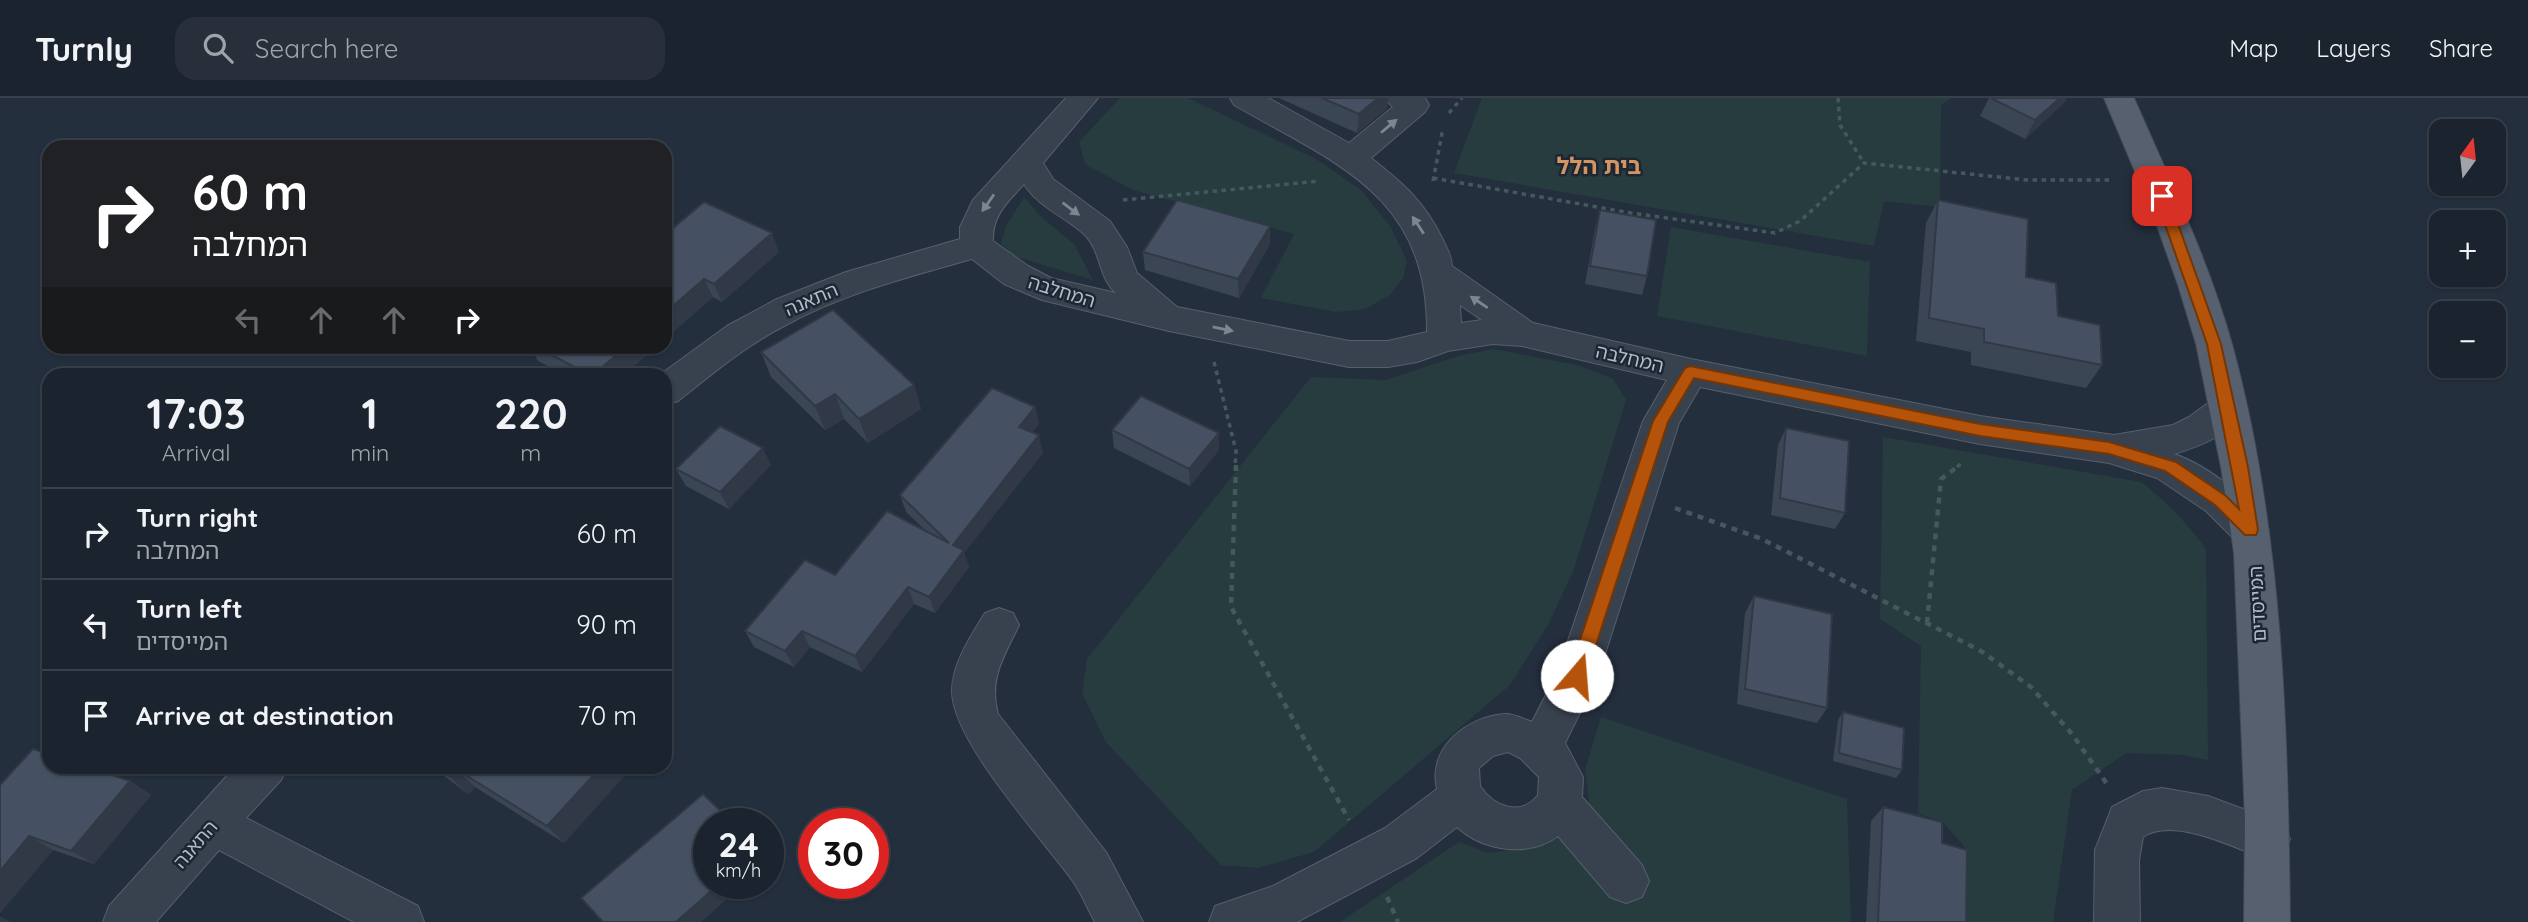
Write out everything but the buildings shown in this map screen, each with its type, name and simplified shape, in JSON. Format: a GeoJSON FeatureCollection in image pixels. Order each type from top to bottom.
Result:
{"type":"FeatureCollection","features":[{"type":"Feature","properties":{"kind":"main road","name":"המייסדים"},"geometry":{"type":"LineString","coordinates":[[2119,98],[2155,181],[2214,344],[2250,530],[2256,580],[2267,839],[2267,922]]}},
{"type":"Feature","properties":{"kind":"street"},"geometry":{"type":"LineString","coordinates":[[976,246],[976,227],[984,208],[1083,98]]}},
{"type":"Feature","properties":{"kind":"street"},"geometry":{"type":"LineString","coordinates":[[1245,98],[1364,167],[1400,198],[1420,226],[1435,259],[1444,326]]}},
{"type":"Feature","properties":{"kind":"street"},"geometry":{"type":"LineString","coordinates":[[1364,167],[1414,105],[1399,98]]}},
{"type":"Feature","properties":{"kind":"street"},"geometry":{"type":"LineString","coordinates":[[1025,160],[1042,187],[1098,229],[1110,247],[1123,280],[1169,318]]}},
{"type":"Feature","properties":{"kind":"street","name":"המחלבה"},"geometry":{"type":"LineString","coordinates":[[976,246],[1016,275],[1042,288],[1169,318],[1349,354],[1417,349],[1444,326],[1522,333],[1690,372],[1980,430],[2109,448],[2179,472],[2220,500],[2250,530]]}},
{"type":"Feature","properties":{"kind":"street","name":"התאנה"},"geometry":{"type":"LineString","coordinates":[[672,386],[744,332],[788,308],[846,284],[976,246]]}},
{"type":"Feature","properties":{"kind":"street","name":"המחלבה"},"geometry":{"type":"LineString","coordinates":[[1435,271],[1506,319],[1522,333]]}},
{"type":"Feature","properties":{"kind":"street"},"geometry":{"type":"LineString","coordinates":[[1542,746],[1577,676],[1661,421],[1690,372]]}},
{"type":"Feature","properties":{"kind":"street","name":"המחלבה"},"geometry":{"type":"LineString","coordinates":[[2109,448],[2185,438],[2203,429],[2228,408]]}},
{"type":"Feature","properties":{"kind":"street"},"geometry":{"type":"LineString","coordinates":[[999,625],[973,680],[975,713],[986,733],[1090,867],[1119,922]]}},
{"type":"Feature","properties":{"kind":"street"},"geometry":{"type":"LineString","coordinates":[[1509,733],[1526,737],[1542,746],[1553,758],[1560,773],[1562,788],[1559,804],[1550,816],[1537,825],[1512,829],[1486,823],[1473,812],[1462,797],[1457,782],[1458,766],[1465,751],[1476,740],[1491,734],[1509,733]]}},
{"type":"Feature","properties":{"kind":"street","name":"התאנה"},"geometry":{"type":"LineString","coordinates":[[126,922],[259,774]]}},
{"type":"Feature","properties":{"kind":"street"},"geometry":{"type":"LineString","coordinates":[[1231,922],[1283,905],[1401,844],[1462,797]]}},
{"type":"Feature","properties":{"kind":"street"},"geometry":{"type":"LineString","coordinates":[[1559,804],[1626,881]]}},
{"type":"Feature","properties":{"kind":"street"},"geometry":{"type":"LineString","coordinates":[[2117,922],[2119,839],[2131,819],[2152,808],[2181,809],[2267,839]]}},
{"type":"Feature","properties":{"kind":"street"},"geometry":{"type":"LineString","coordinates":[[213,824],[401,922]]}},
{"type":"Feature","properties":{"kind":"path"},"geometry":{"type":"LineString","coordinates":[[1420,226],[1445,117],[1462,98]]}},
{"type":"Feature","properties":{"kind":"path"},"geometry":{"type":"LineString","coordinates":[[1838,98],[1836,111],[1844,138],[1864,163],[2027,180],[2155,181]]}},
{"type":"Feature","properties":{"kind":"path"},"geometry":{"type":"LineString","coordinates":[[1433,178],[1631,213],[1775,233],[1800,221],[1864,163]]}},
{"type":"Feature","properties":{"kind":"path"},"geometry":{"type":"LineString","coordinates":[[1067,205],[1364,167]]}},
{"type":"Feature","properties":{"kind":"path"},"geometry":{"type":"LineString","coordinates":[[1205,325],[1236,452],[1231,607],[1371,859]]}},
{"type":"Feature","properties":{"kind":"path"},"geometry":{"type":"LineString","coordinates":[[1927,623],[1941,479],[1960,466],[1980,430]]}},
{"type":"Feature","properties":{"kind":"path"},"geometry":{"type":"LineString","coordinates":[[1637,494],[1762,539],[1981,651],[2031,687],[2072,734],[2131,819]]}},
{"type":"Feature","properties":{"kind":"green space"},"geometry":{"type":"Polygon","coordinates":[[[1120,98],[1188,98],[1316,159],[1361,190],[1390,226],[1407,261],[1403,278],[1390,295],[1365,309],[1336,312],[1261,298],[1294,234],[1133,190],[1085,164],[1079,142],[1120,98]]]}},
{"type":"Feature","properties":{"kind":"green space"},"geometry":{"type":"Polygon","coordinates":[[[1482,98],[1952,98],[1941,105],[1940,207],[1884,201],[1874,246],[1454,173],[1482,98]]]}},
{"type":"Feature","properties":{"kind":"green space"},"geometry":{"type":"Polygon","coordinates":[[[1024,197],[1040,216],[1074,244],[1093,280],[1014,256],[1001,243],[1006,226],[1024,197]]]}},
{"type":"Feature","properties":{"kind":"green space"},"geometry":{"type":"Polygon","coordinates":[[[1671,227],[1870,262],[1867,356],[1657,316],[1671,227]]]}},
{"type":"Feature","properties":{"kind":"green space"},"geometry":{"type":"Polygon","coordinates":[[[1494,349],[1581,366],[1613,379],[1626,400],[1574,569],[1549,623],[1510,685],[1314,852],[1258,868],[1221,865],[1106,742],[1082,693],[1087,659],[1311,377],[1386,380],[1458,356],[1494,349]]]}},
{"type":"Feature","properties":{"kind":"green space"},"geometry":{"type":"Polygon","coordinates":[[[1883,437],[2141,482],[2176,513],[2206,549],[2208,760],[2183,755],[2126,753],[2072,790],[2053,922],[1967,922],[1964,846],[1942,821],[1918,814],[1921,646],[1880,619],[1883,437]]]}},
{"type":"Feature","properties":{"kind":"green space"},"geometry":{"type":"Polygon","coordinates":[[[1601,717],[1847,799],[1851,922],[1340,922],[1459,842],[1488,853],[1547,845],[1590,809],[1585,770],[1601,717]]]}},
{"type":"Feature","properties":{"kind":"district","name":"בית הלל"},"geometry":{"type":"Point","coordinates":[1599,166]}},
{"type":"Feature","properties":{"kind":"route"},"geometry":{"type":"LineString","coordinates":[[1577,676],[1661,421],[1690,372],[1980,430],[2109,448],[2170,467],[2196,482],[2220,500],[2250,530],[2240,467],[2214,344],[2162,196]]}}]}
